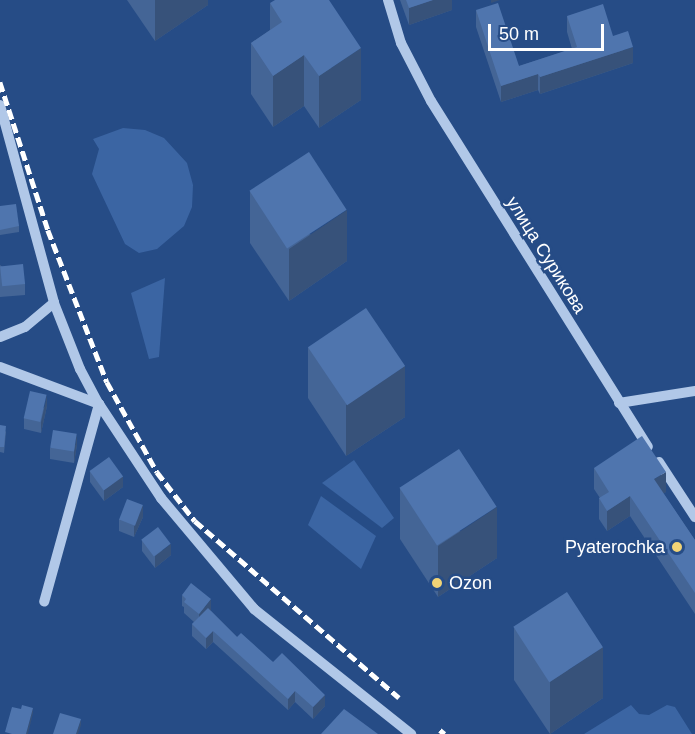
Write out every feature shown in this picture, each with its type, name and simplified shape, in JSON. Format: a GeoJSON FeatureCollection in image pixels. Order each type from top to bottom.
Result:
{"type":"FeatureCollection","features":[{"type":"Feature","properties":{"kind":"street","name":"улица Сурикова"},"geometry":{"type":"LineString","coordinates":[[388,0],[401,42],[431,101],[619,403],[695,518]]}},
{"type":"Feature","properties":{"kind":"street"},"geometry":{"type":"LineString","coordinates":[[0,105],[54,303],[80,369],[99,404],[161,498],[254,609],[411,734]]}},
{"type":"Feature","properties":{"kind":"street"},"geometry":{"type":"LineString","coordinates":[[0,337],[25,327],[54,303]]}},
{"type":"Feature","properties":{"kind":"street"},"geometry":{"type":"LineString","coordinates":[[0,367],[99,404]]}},
{"type":"Feature","properties":{"kind":"street"},"geometry":{"type":"LineString","coordinates":[[619,403],[695,391]]}},
{"type":"Feature","properties":{"kind":"street"},"geometry":{"type":"LineString","coordinates":[[44,602],[99,404]]}},
{"type":"Feature","properties":{"kind":"shaded area"},"geometry":{"type":"Polygon","coordinates":[[[123,128],[145,130],[164,138],[187,163],[193,185],[192,207],[184,226],[157,249],[139,253],[125,244],[92,174],[99,149],[93,139],[123,128]]]}},
{"type":"Feature","properties":{"kind":"shaded area"},"geometry":{"type":"Polygon","coordinates":[[[165,278],[159,357],[149,359],[131,293],[165,278]]]}},
{"type":"Feature","properties":{"kind":"shaded area"},"geometry":{"type":"Polygon","coordinates":[[[354,460],[394,518],[382,528],[322,483],[354,460]]]}},
{"type":"Feature","properties":{"kind":"shaded area"},"geometry":{"type":"Polygon","coordinates":[[[321,496],[376,536],[361,569],[308,525],[321,496]]]}},
{"type":"Feature","properties":{"kind":"shaded area"},"geometry":{"type":"Polygon","coordinates":[[[631,705],[639,714],[649,715],[667,705],[675,707],[692,734],[584,734],[631,705]]]}},
{"type":"Feature","properties":{"kind":"building"},"geometry":{"type":"Polygon","coordinates":[[[275,0],[329,0],[361,48],[319,76],[304,55],[273,76],[251,43],[282,22],[270,3],[275,0]]]}},
{"type":"Feature","properties":{"kind":"building"},"geometry":{"type":"Polygon","coordinates":[[[406,0],[433,0],[409,8],[406,0]]]}},
{"type":"Feature","properties":{"kind":"building"},"geometry":{"type":"Polygon","coordinates":[[[498,3],[519,66],[577,47],[567,16],[603,4],[613,36],[628,31],[633,47],[540,77],[538,74],[501,86],[476,10],[498,3]]]}},
{"type":"Feature","properties":{"kind":"building"},"geometry":{"type":"Polygon","coordinates":[[[309,152],[347,210],[287,249],[249,191],[309,152]]]}},
{"type":"Feature","properties":{"kind":"building"},"geometry":{"type":"Polygon","coordinates":[[[16,204],[19,226],[0,230],[0,206],[16,204]]]}},
{"type":"Feature","properties":{"kind":"building"},"geometry":{"type":"Polygon","coordinates":[[[23,264],[25,284],[2,286],[0,266],[23,264]]]}},
{"type":"Feature","properties":{"kind":"building"},"geometry":{"type":"Polygon","coordinates":[[[366,308],[405,366],[347,405],[308,347],[366,308]]]}},
{"type":"Feature","properties":{"kind":"building"},"geometry":{"type":"Polygon","coordinates":[[[30,391],[47,395],[40,422],[24,418],[30,391]]]}},
{"type":"Feature","properties":{"kind":"building"},"geometry":{"type":"Polygon","coordinates":[[[0,425],[6,426],[4,447],[0,447],[0,425]]]}},
{"type":"Feature","properties":{"kind":"building"},"geometry":{"type":"Polygon","coordinates":[[[53,430],[77,434],[74,452],[50,448],[53,430]]]}},
{"type":"Feature","properties":{"kind":"building"},"geometry":{"type":"Polygon","coordinates":[[[642,436],[666,472],[654,479],[695,540],[695,593],[630,496],[607,511],[599,498],[609,492],[594,468],[642,436]]]}},
{"type":"Feature","properties":{"kind":"building"},"geometry":{"type":"Polygon","coordinates":[[[459,449],[497,507],[437,546],[399,488],[459,449]]]}},
{"type":"Feature","properties":{"kind":"building"},"geometry":{"type":"Polygon","coordinates":[[[109,457],[123,476],[104,491],[90,471],[109,457]]]}},
{"type":"Feature","properties":{"kind":"building"},"geometry":{"type":"Polygon","coordinates":[[[127,499],[143,505],[135,526],[119,520],[127,499]]]}},
{"type":"Feature","properties":{"kind":"building"},"geometry":{"type":"Polygon","coordinates":[[[158,527],[171,544],[154,556],[141,540],[158,527]]]}},
{"type":"Feature","properties":{"kind":"building"},"geometry":{"type":"Polygon","coordinates":[[[191,583],[211,599],[199,614],[184,602],[186,599],[182,595],[191,583]]]}},
{"type":"Feature","properties":{"kind":"building"},"geometry":{"type":"Polygon","coordinates":[[[567,592],[603,647],[549,682],[513,627],[567,592]]]}},
{"type":"Feature","properties":{"kind":"building"},"geometry":{"type":"Polygon","coordinates":[[[208,608],[237,637],[241,633],[273,662],[282,653],[325,695],[313,707],[295,691],[288,699],[213,631],[206,638],[192,624],[208,608]]]}},
{"type":"Feature","properties":{"kind":"building"},"geometry":{"type":"Polygon","coordinates":[[[22,705],[33,708],[26,734],[5,732],[12,707],[21,709],[22,705]]]}},
{"type":"Feature","properties":{"kind":"building"},"geometry":{"type":"Polygon","coordinates":[[[344,709],[378,734],[321,734],[344,709]]]}},
{"type":"Feature","properties":{"kind":"building"},"geometry":{"type":"Polygon","coordinates":[[[60,713],[81,719],[76,734],[53,734],[60,713]]]}},
{"type":"Feature","properties":{"kind":"railway"},"geometry":{"type":"LineString","coordinates":[[0,82],[48,230],[107,382],[157,472],[195,521],[399,698]]}},
{"type":"Feature","properties":{"kind":"railway"},"geometry":{"type":"LineString","coordinates":[[440,730],[445,734]]}},
{"type":"Feature","properties":{"kind":"place","name":"Pyaterochka"},"geometry":{"type":"Point","coordinates":[677,547]}},
{"type":"Feature","properties":{"kind":"place","name":"Ozon"},"geometry":{"type":"Point","coordinates":[437,583]}}]}
